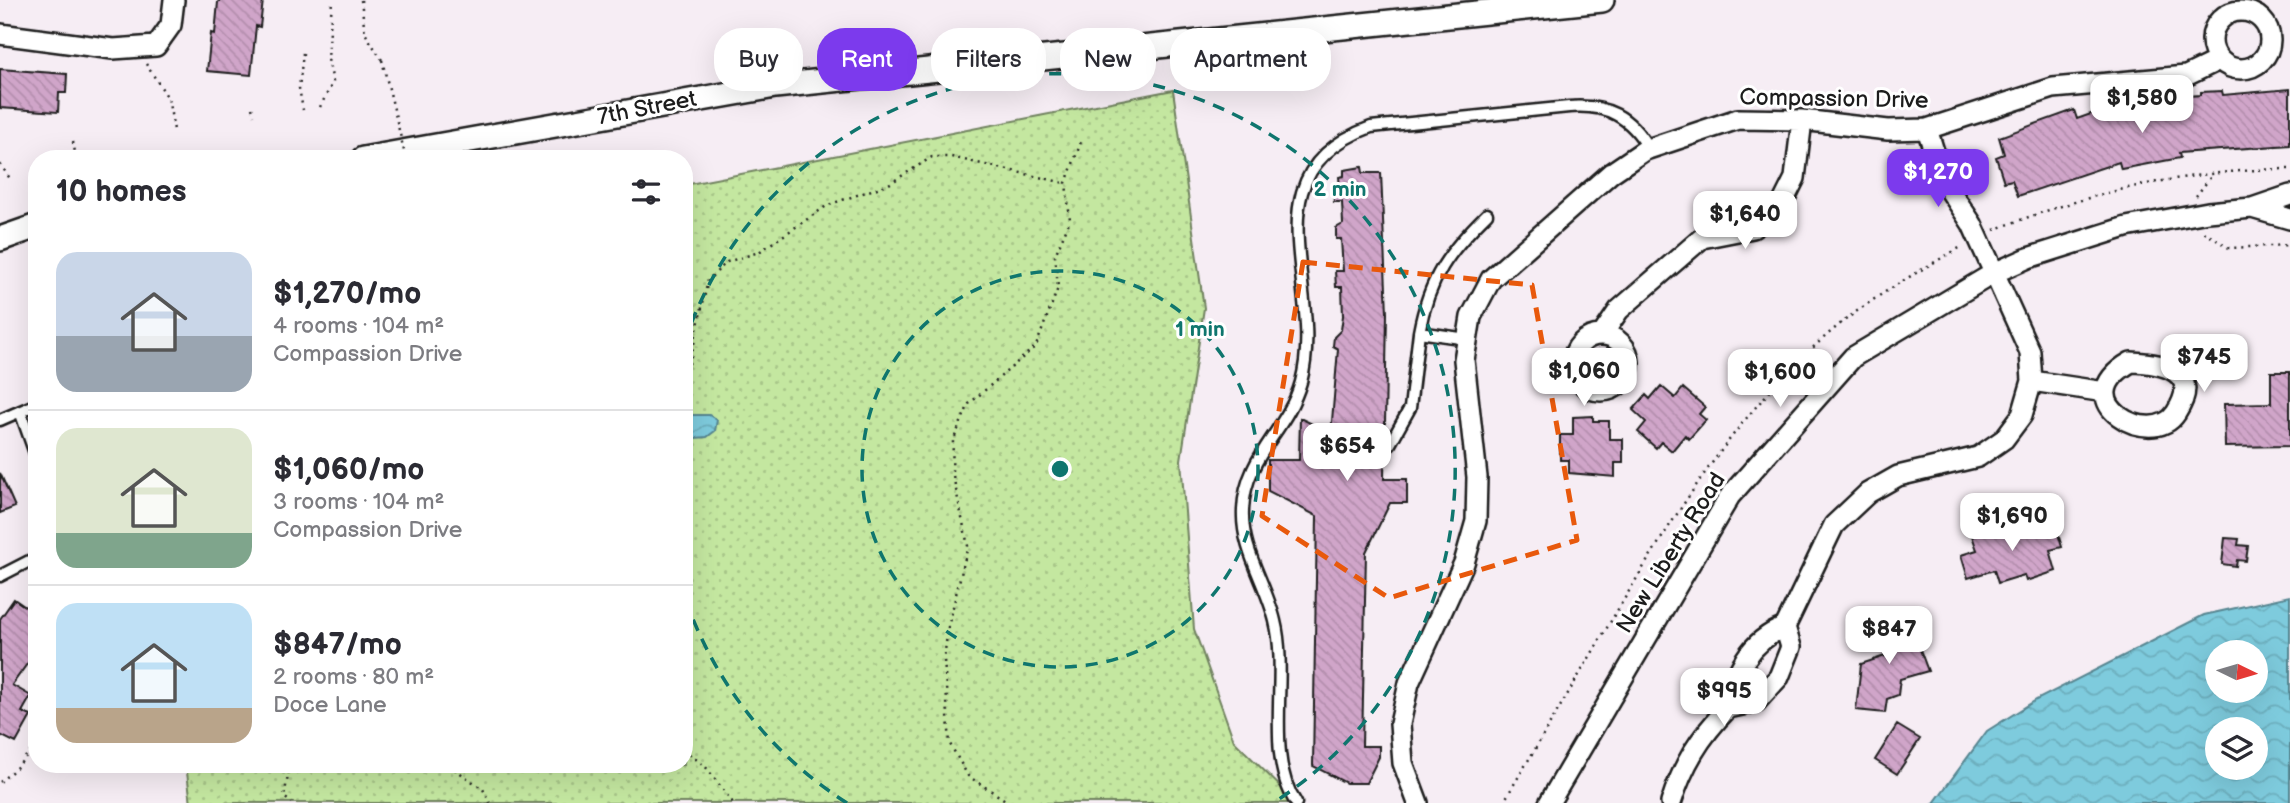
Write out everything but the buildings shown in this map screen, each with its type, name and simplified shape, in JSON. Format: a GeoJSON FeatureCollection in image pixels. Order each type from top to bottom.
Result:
{"type":"FeatureCollection","features":[{"type":"Feature","properties":{"kind":"street"},"geometry":{"type":"LineString","coordinates":[[0,34],[113,49],[156,46],[171,25],[174,0]]}},
{"type":"Feature","properties":{"kind":"street","name":"7th Street"},"geometry":{"type":"LineString","coordinates":[[413,150],[775,86],[1602,0]]}},
{"type":"Feature","properties":{"kind":"street","name":"Compassion Drive"},"geometry":{"type":"LineString","coordinates":[[1418,803],[1403,763],[1400,724],[1409,683],[1464,563],[1476,521],[1478,477],[1464,360],[1471,317],[1492,279],[1611,173],[1649,149],[1738,119],[1801,120],[1888,130],[1927,129],[2053,88],[2186,76],[2219,60]]}},
{"type":"Feature","properties":{"kind":"street"},"geometry":{"type":"LineString","coordinates":[[1602,335],[1619,310],[1702,238],[1753,228],[1779,210],[1795,178],[1801,120]]}},
{"type":"Feature","properties":{"kind":"street"},"geometry":{"type":"LineString","coordinates":[[1728,708],[1756,702],[1779,677],[1791,647],[1785,627],[1822,549],[1840,520],[1868,493],[1898,476],[1978,457],[2004,439],[2022,415],[2032,382],[2030,352],[1978,238],[1942,180],[1927,129]]}},
{"type":"Feature","properties":{"kind":"street","name":"New Liberty Road"},"geometry":{"type":"LineString","coordinates":[[1549,803],[1730,496],[1853,357],[1994,273],[2060,246],[2126,228],[2198,213],[2252,208],[2290,195]]}},
{"type":"Feature","properties":{"kind":"street","name":"New Liberty Road"},"geometry":{"type":"LineString","coordinates":[[2252,208],[2290,219]]}},
{"type":"Feature","properties":{"kind":"street"},"geometry":{"type":"LineString","coordinates":[[0,239],[28,229]]}},
{"type":"Feature","properties":{"kind":"street"},"geometry":{"type":"LineString","coordinates":[[2032,382],[2105,392]]}},
{"type":"Feature","properties":{"kind":"street"},"geometry":{"type":"LineString","coordinates":[[1671,803],[1680,773],[1701,736],[1728,708],[1733,682],[1747,654],[1767,634],[1785,627]]}},
{"type":"Feature","properties":{"kind":"lane"},"geometry":{"type":"LineString","coordinates":[[1296,803],[1283,770],[1281,665],[1275,621],[1247,548],[1242,522],[1244,494],[1254,462],[1291,413],[1304,371],[1306,323],[1296,223],[1299,194],[1307,178],[1315,165],[1350,135],[1371,127],[1591,105],[1622,115],[1649,149]]}},
{"type":"Feature","properties":{"kind":"lane"},"geometry":{"type":"LineString","coordinates":[[1390,444],[1410,408],[1425,300],[1452,248],[1488,214]]}},
{"type":"Feature","properties":{"kind":"lane"},"geometry":{"type":"LineString","coordinates":[[1419,332],[1467,339]]}},
{"type":"Feature","properties":{"kind":"lane"},"geometry":{"type":"LineString","coordinates":[[0,420],[28,408]]}},
{"type":"Feature","properties":{"kind":"lane"},"geometry":{"type":"LineString","coordinates":[[20,411],[28,433]]}},
{"type":"Feature","properties":{"kind":"lane"},"geometry":{"type":"LineString","coordinates":[[0,576],[28,562]]}},
{"type":"Feature","properties":{"kind":"path"},"geometry":{"type":"LineString","coordinates":[[320,107],[333,82],[328,59],[332,0]]}},
{"type":"Feature","properties":{"kind":"path"},"geometry":{"type":"LineString","coordinates":[[361,0],[365,33],[382,60],[404,150]]}},
{"type":"Feature","properties":{"kind":"path"},"geometry":{"type":"LineString","coordinates":[[141,47],[148,70],[168,98],[174,130]]}},
{"type":"Feature","properties":{"kind":"path"},"geometry":{"type":"LineString","coordinates":[[303,53],[299,88],[303,110]]}},
{"type":"Feature","properties":{"kind":"path"},"geometry":{"type":"LineString","coordinates":[[252,108],[254,115]]}},
{"type":"Feature","properties":{"kind":"path"},"geometry":{"type":"LineString","coordinates":[[1010,803],[968,776],[950,744],[944,659],[948,627],[968,546],[952,471],[953,441],[969,404],[1036,346],[1058,288],[1055,255],[1070,220],[1066,183],[1082,139]]}},
{"type":"Feature","properties":{"kind":"path"},"geometry":{"type":"LineString","coordinates":[[73,142],[75,150]]}},
{"type":"Feature","properties":{"kind":"path"},"geometry":{"type":"LineString","coordinates":[[693,348],[708,280],[727,262],[759,252],[828,205],[889,184],[932,158],[951,158],[1066,183]]}},
{"type":"Feature","properties":{"kind":"path"},"geometry":{"type":"LineString","coordinates":[[0,164],[11,180]]}},
{"type":"Feature","properties":{"kind":"path"},"geometry":{"type":"LineString","coordinates":[[1503,803],[1666,530],[1735,428],[1787,373],[1834,329],[1882,294],[1978,238],[2053,207],[2113,189],[2179,176],[2290,169]]}},
{"type":"Feature","properties":{"kind":"path"},"geometry":{"type":"LineString","coordinates":[[2229,248],[2290,245]]}},
{"type":"Feature","properties":{"kind":"path"},"geometry":{"type":"LineString","coordinates":[[0,782],[28,754]]}},
{"type":"Feature","properties":{"kind":"path"},"geometry":{"type":"LineString","coordinates":[[693,757],[705,766],[733,803]]}},
{"type":"Feature","properties":{"kind":"path"},"geometry":{"type":"LineString","coordinates":[[288,773],[284,797],[292,803]]}},
{"type":"Feature","properties":{"kind":"path"},"geometry":{"type":"LineString","coordinates":[[460,773],[483,789],[491,803]]}},
{"type":"Feature","properties":{"kind":"highlighted area"},"geometry":{"type":"Polygon","coordinates":[[[1303,262],[1532,285],[1577,540],[1389,598],[1262,516],[1303,262]]]}},
{"type":"Feature","properties":{"kind":"green space"},"geometry":{"type":"Polygon","coordinates":[[[1173,91],[1204,308],[1181,460],[1194,629],[1234,741],[1297,803],[191,803],[187,773],[693,773],[693,183],[1173,91]]]}},
{"type":"Feature","properties":{"kind":"water"},"geometry":{"type":"Polygon","coordinates":[[[693,415],[709,415],[717,420],[715,431],[707,437],[693,438],[693,415]]]}},
{"type":"Feature","properties":{"kind":"water"},"geometry":{"type":"Polygon","coordinates":[[[2290,596],[2290,803],[1934,803],[1987,731],[2036,700],[2204,615],[2290,596]]]}}]}
